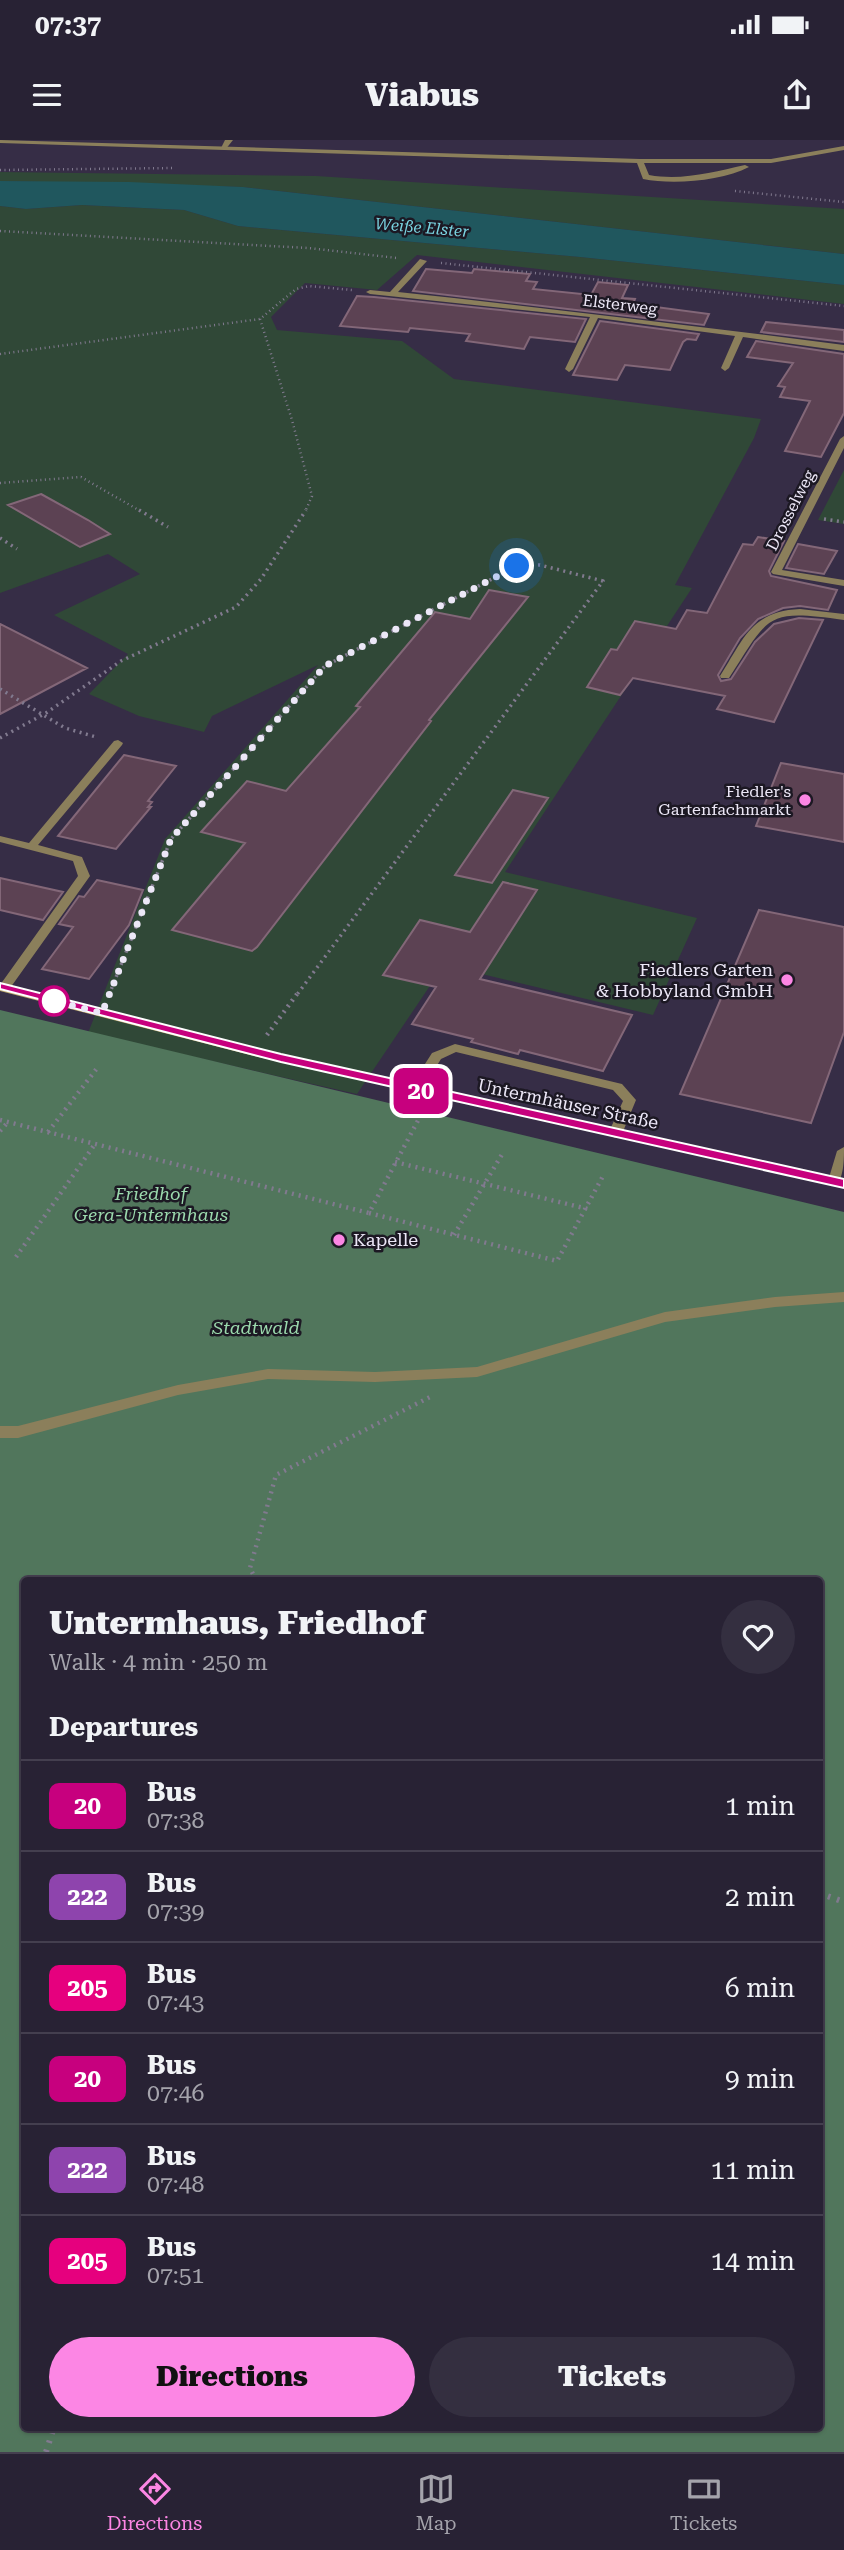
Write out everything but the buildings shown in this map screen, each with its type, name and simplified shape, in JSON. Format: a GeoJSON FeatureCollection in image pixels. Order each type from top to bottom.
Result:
{"type":"FeatureCollection","features":[{"type":"Feature","properties":{"kind":"main road","name":"Untermhäuser Straße"},"geometry":{"type":"LineString","coordinates":[[2,987],[254,1052],[432,1094],[839,1183]]}},
{"type":"Feature","properties":{"kind":"street"},"geometry":{"type":"LineString","coordinates":[[0,141],[227,144],[640,161],[771,161]]}},
{"type":"Feature","properties":{"kind":"street"},"geometry":{"type":"LineString","coordinates":[[640,161],[646,177],[661,180],[700,177],[844,148]]}},
{"type":"Feature","properties":{"kind":"street"},"geometry":{"type":"LineString","coordinates":[[392,294],[423,261]]}},
{"type":"Feature","properties":{"kind":"street","name":"Elsterweg"},"geometry":{"type":"LineString","coordinates":[[370,292],[596,315],[844,348]]}},
{"type":"Feature","properties":{"kind":"street"},"geometry":{"type":"LineString","coordinates":[[569,369],[596,315]]}},
{"type":"Feature","properties":{"kind":"street"},"geometry":{"type":"LineString","coordinates":[[725,368],[741,333]]}},
{"type":"Feature","properties":{"kind":"street","name":"Drosselweg"},"geometry":{"type":"LineString","coordinates":[[844,439],[776,572],[844,583]]}},
{"type":"Feature","properties":{"kind":"street"},"geometry":{"type":"LineString","coordinates":[[725,676],[760,623],[778,615],[802,612],[844,617]]}},
{"type":"Feature","properties":{"kind":"street"},"geometry":{"type":"LineString","coordinates":[[32,846],[118,743]]}},
{"type":"Feature","properties":{"kind":"street"},"geometry":{"type":"LineString","coordinates":[[0,839],[78,859],[84,876],[2,987]]}},
{"type":"Feature","properties":{"kind":"street"},"geometry":{"type":"LineString","coordinates":[[415,1089],[436,1056],[455,1048],[617,1087],[630,1100],[615,1133]]}},
{"type":"Feature","properties":{"kind":"street"},"geometry":{"type":"LineString","coordinates":[[839,1183],[844,1151]]}},
{"type":"Feature","properties":{"kind":"street"},"geometry":{"type":"LineString","coordinates":[[0,1432],[18,1433],[178,1390],[268,1374],[375,1377],[477,1372],[665,1317],[775,1302],[844,1297]]}},
{"type":"Feature","properties":{"kind":"path"},"geometry":{"type":"LineString","coordinates":[[0,231],[16,232]]}},
{"type":"Feature","properties":{"kind":"path"},"geometry":{"type":"LineString","coordinates":[[0,355],[260,319],[296,289],[309,286],[370,292]]}},
{"type":"Feature","properties":{"kind":"path"},"geometry":{"type":"LineString","coordinates":[[0,738],[42,715],[121,661],[236,607],[261,579],[307,509],[312,496],[292,420],[260,319]]}},
{"type":"Feature","properties":{"kind":"path"},"geometry":{"type":"LineString","coordinates":[[0,483],[81,477],[168,527]]}},
{"type":"Feature","properties":{"kind":"path"},"geometry":{"type":"LineString","coordinates":[[0,538],[17,549]]}},
{"type":"Feature","properties":{"kind":"path"},"geometry":{"type":"LineString","coordinates":[[102,1013],[171,839],[325,666],[517,566],[540,565],[603,581],[254,1052]]}},
{"type":"Feature","properties":{"kind":"path"},"geometry":{"type":"LineString","coordinates":[[0,689],[65,727],[118,743]]}},
{"type":"Feature","properties":{"kind":"path"},"geometry":{"type":"LineString","coordinates":[[48,1132],[98,1067]]}},
{"type":"Feature","properties":{"kind":"path"},"geometry":{"type":"LineString","coordinates":[[369,1213],[432,1094]]}},
{"type":"Feature","properties":{"kind":"path"},"geometry":{"type":"LineString","coordinates":[[0,1120],[557,1261],[603,1176]]}},
{"type":"Feature","properties":{"kind":"path"},"geometry":{"type":"LineString","coordinates":[[0,1131],[8,1122]]}},
{"type":"Feature","properties":{"kind":"path"},"geometry":{"type":"LineString","coordinates":[[16,1257],[95,1144]]}},
{"type":"Feature","properties":{"kind":"path"},"geometry":{"type":"LineString","coordinates":[[454,1235],[504,1152]]}},
{"type":"Feature","properties":{"kind":"path"},"geometry":{"type":"LineString","coordinates":[[395,1162],[587,1209]]}},
{"type":"Feature","properties":{"kind":"path"},"geometry":{"type":"LineString","coordinates":[[254,1577],[250,1568],[276,1475],[441,1392]]}},
{"type":"Feature","properties":{"kind":"path"},"geometry":{"type":"LineString","coordinates":[[823,1894],[844,1902]]}},
{"type":"Feature","properties":{"kind":"path"},"geometry":{"type":"LineString","coordinates":[[46,2452],[53,2431]]}},
{"type":"Feature","properties":{"kind":"shaded area"},"geometry":{"type":"Polygon","coordinates":[[[0,172],[316,176],[844,209],[844,254],[243,187],[0,181],[0,172]]]}},
{"type":"Feature","properties":{"kind":"shaded area"},"geometry":{"type":"Polygon","coordinates":[[[82,205],[184,210],[238,226],[580,257],[844,285],[844,304],[417,255],[377,290],[305,283],[271,317],[277,330],[402,341],[454,379],[761,419],[754,438],[675,585],[692,588],[505,872],[697,918],[653,1015],[444,965],[357,1094],[88,1033],[165,839],[318,665],[212,716],[204,732],[139,716],[89,694],[128,654],[54,615],[140,574],[108,554],[0,593],[0,206],[26,209],[82,205]]]}},
{"type":"Feature","properties":{"kind":"shaded area"},"geometry":{"type":"Polygon","coordinates":[[[844,470],[844,524],[818,520],[844,470]]]}},
{"type":"Feature","properties":{"kind":"green space","name":"Stadtwald"},"geometry":{"type":"Polygon","coordinates":[[[0,1010],[844,1212],[844,2452],[0,2452],[0,1010]]]}},
{"type":"Feature","properties":{"kind":"water","name":"Weiße Elster"},"geometry":{"type":"Polygon","coordinates":[[[0,181],[129,182],[243,187],[844,254],[844,285],[580,257],[238,226],[184,210],[82,205],[26,209],[0,206],[0,181]]]}},
{"type":"Feature","properties":{"kind":"bus line","name":"20"},"geometry":{"type":"LineString","coordinates":[[0,987],[229,1046],[432,1094],[844,1184]]}},
{"type":"Feature","properties":{"kind":"place","name":"Fiedler's Gartenfachmarkt"},"geometry":{"type":"Point","coordinates":[805,800]}},
{"type":"Feature","properties":{"kind":"place","name":"Fiedlers Garten & Hobbyland GmbH"},"geometry":{"type":"Point","coordinates":[787,980]}},
{"type":"Feature","properties":{"kind":"place","name":"Kapelle"},"geometry":{"type":"Point","coordinates":[339,1240]}},
{"type":"Feature","properties":{"kind":"route"},"geometry":{"type":"LineString","coordinates":[[54,1001],[51,1000],[102,1013],[171,839],[325,666],[517,566]]}},
{"type":"Feature","properties":{"kind":"park label","name":"Friedhof Gera-Untermhaus"},"geometry":{"type":"Point","coordinates":[151,1204]}}]}
